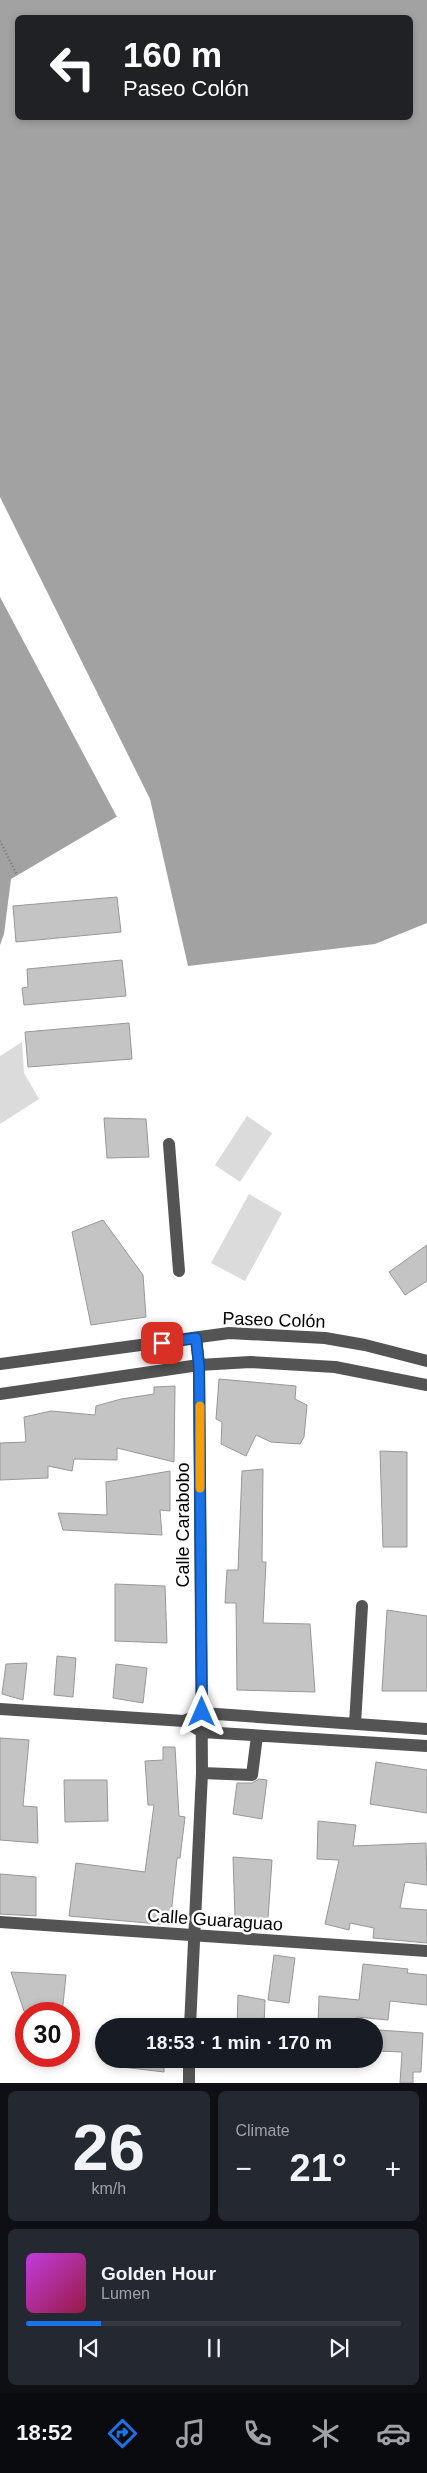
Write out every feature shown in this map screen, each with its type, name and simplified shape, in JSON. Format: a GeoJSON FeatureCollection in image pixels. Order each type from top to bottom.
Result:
{"type":"FeatureCollection","features":[{"type":"Feature","properties":{"kind":"street"},"geometry":{"type":"LineString","coordinates":[[168,1144],[179,1271]]}},
{"type":"Feature","properties":{"kind":"street","name":"Paseo Colón"},"geometry":{"type":"LineString","coordinates":[[0,1364],[229,1333],[299,1336],[365,1345],[427,1361]]}},
{"type":"Feature","properties":{"kind":"street","name":"Calle Carabobo"},"geometry":{"type":"LineString","coordinates":[[190,2018],[202,1773],[199,1365],[196,1338]]}},
{"type":"Feature","properties":{"kind":"street"},"geometry":{"type":"LineString","coordinates":[[0,1394],[199,1365],[250,1362],[305,1364],[371,1372],[427,1385]]}},
{"type":"Feature","properties":{"kind":"street"},"geometry":{"type":"LineString","coordinates":[[354,1724],[362,1606]]}},
{"type":"Feature","properties":{"kind":"street"},"geometry":{"type":"LineString","coordinates":[[0,1709],[184,1721],[202,1732],[427,1746]]}},
{"type":"Feature","properties":{"kind":"street"},"geometry":{"type":"LineString","coordinates":[[184,1721],[202,1712],[427,1730]]}},
{"type":"Feature","properties":{"kind":"street"},"geometry":{"type":"LineString","coordinates":[[202,1773],[252,1775],[257,1736]]}},
{"type":"Feature","properties":{"kind":"street","name":"Calle Guaraguao"},"geometry":{"type":"LineString","coordinates":[[0,1922],[427,1951]]}},
{"type":"Feature","properties":{"kind":"street"},"geometry":{"type":"LineString","coordinates":[[189,2083],[190,2068]]}},
{"type":"Feature","properties":{"kind":"path"},"geometry":{"type":"LineString","coordinates":[[0,841],[17,875]]}},
{"type":"Feature","properties":{"kind":"shaded area"},"geometry":{"type":"Polygon","coordinates":[[[0,0],[427,0],[427,923],[375,944],[188,966],[150,799],[140,803],[11,879],[4,934],[0,945],[0,0]]]}},
{"type":"Feature","properties":{"kind":"shaded area"},"geometry":{"type":"Polygon","coordinates":[[[22,1042],[24,1073],[39,1099],[0,1124],[0,1056],[22,1042]]]}},
{"type":"Feature","properties":{"kind":"shaded area"},"geometry":{"type":"Polygon","coordinates":[[[247,1116],[272,1133],[240,1182],[215,1165],[247,1116]]]}},
{"type":"Feature","properties":{"kind":"shaded area"},"geometry":{"type":"Polygon","coordinates":[[[249,1194],[282,1213],[245,1281],[211,1263],[249,1194]]]}},
{"type":"Feature","properties":{"kind":"pier"},"geometry":{"type":"Polygon","coordinates":[[[0,497],[150,799],[117,817],[0,597],[0,497]]]}},
{"type":"Feature","properties":{"kind":"building"},"geometry":{"type":"Polygon","coordinates":[[[117,897],[121,932],[16,942],[13,906],[117,897]]]}},
{"type":"Feature","properties":{"kind":"building"},"geometry":{"type":"Polygon","coordinates":[[[122,960],[126,996],[24,1005],[22,988],[28,987],[27,969],[122,960]]]}},
{"type":"Feature","properties":{"kind":"building"},"geometry":{"type":"Polygon","coordinates":[[[129,1023],[132,1059],[28,1067],[25,1032],[129,1023]]]}},
{"type":"Feature","properties":{"kind":"building"},"geometry":{"type":"Polygon","coordinates":[[[104,1118],[146,1119],[149,1157],[107,1158],[104,1118]]]}},
{"type":"Feature","properties":{"kind":"building"},"geometry":{"type":"Polygon","coordinates":[[[103,1220],[143,1275],[146,1317],[91,1325],[72,1232],[103,1220]]]}},
{"type":"Feature","properties":{"kind":"building"},"geometry":{"type":"Polygon","coordinates":[[[427,1245],[427,1281],[405,1295],[389,1272],[427,1245]]]}},
{"type":"Feature","properties":{"kind":"building"},"geometry":{"type":"Polygon","coordinates":[[[219,1379],[296,1386],[295,1399],[307,1405],[304,1437],[300,1444],[271,1442],[256,1435],[246,1456],[221,1444],[222,1422],[216,1419],[219,1379]]]}},
{"type":"Feature","properties":{"kind":"building"},"geometry":{"type":"Polygon","coordinates":[[[175,1386],[174,1462],[117,1448],[117,1460],[74,1459],[72,1471],[48,1466],[48,1478],[0,1480],[0,1443],[26,1442],[24,1417],[51,1411],[95,1415],[96,1406],[121,1399],[154,1394],[154,1387],[175,1386]]]}},
{"type":"Feature","properties":{"kind":"building"},"geometry":{"type":"Polygon","coordinates":[[[380,1451],[407,1452],[407,1547],[383,1547],[380,1451]]]}},
{"type":"Feature","properties":{"kind":"building"},"geometry":{"type":"Polygon","coordinates":[[[263,1469],[262,1562],[266,1562],[263,1623],[310,1624],[315,1692],[237,1690],[236,1603],[225,1603],[227,1570],[238,1570],[242,1471],[263,1469]]]}},
{"type":"Feature","properties":{"kind":"building"},"geometry":{"type":"Polygon","coordinates":[[[170,1471],[170,1511],[160,1510],[162,1535],[63,1530],[58,1513],[107,1515],[106,1482],[170,1471]]]}},
{"type":"Feature","properties":{"kind":"building"},"geometry":{"type":"Polygon","coordinates":[[[115,1584],[165,1586],[167,1643],[115,1641],[115,1584]]]}},
{"type":"Feature","properties":{"kind":"building"},"geometry":{"type":"Polygon","coordinates":[[[387,1610],[427,1616],[427,1691],[382,1691],[387,1610]]]}},
{"type":"Feature","properties":{"kind":"building"},"geometry":{"type":"Polygon","coordinates":[[[57,1656],[76,1658],[73,1697],[54,1695],[57,1656]]]}},
{"type":"Feature","properties":{"kind":"building"},"geometry":{"type":"Polygon","coordinates":[[[27,1663],[23,1700],[2,1694],[6,1664],[27,1663]]]}},
{"type":"Feature","properties":{"kind":"building"},"geometry":{"type":"Polygon","coordinates":[[[116,1664],[147,1668],[143,1703],[113,1698],[116,1664]]]}},
{"type":"Feature","properties":{"kind":"building"},"geometry":{"type":"Polygon","coordinates":[[[0,1738],[29,1740],[23,1806],[37,1807],[38,1843],[0,1840],[0,1738]]]}},
{"type":"Feature","properties":{"kind":"building"},"geometry":{"type":"Polygon","coordinates":[[[163,1747],[175,1747],[179,1816],[185,1817],[180,1858],[177,1858],[170,1925],[69,1916],[76,1863],[145,1872],[154,1805],[148,1805],[145,1761],[163,1760],[163,1747]]]}},
{"type":"Feature","properties":{"kind":"building"},"geometry":{"type":"Polygon","coordinates":[[[376,1762],[427,1770],[427,1813],[370,1804],[376,1762]]]}},
{"type":"Feature","properties":{"kind":"building"},"geometry":{"type":"Polygon","coordinates":[[[259,1779],[267,1780],[262,1819],[233,1814],[237,1783],[252,1783],[259,1779]]]}},
{"type":"Feature","properties":{"kind":"building"},"geometry":{"type":"Polygon","coordinates":[[[64,1780],[107,1780],[108,1821],[65,1822],[64,1780]]]}},
{"type":"Feature","properties":{"kind":"building"},"geometry":{"type":"Polygon","coordinates":[[[318,1821],[356,1825],[353,1846],[426,1843],[427,1885],[405,1882],[400,1908],[427,1910],[427,1943],[373,1938],[374,1928],[350,1923],[349,1930],[325,1924],[339,1860],[317,1859],[318,1821]]]}},
{"type":"Feature","properties":{"kind":"building"},"geometry":{"type":"Polygon","coordinates":[[[233,1857],[272,1860],[268,1919],[235,1917],[233,1857]]]}},
{"type":"Feature","properties":{"kind":"building"},"geometry":{"type":"Polygon","coordinates":[[[0,1874],[36,1877],[36,1916],[0,1914],[0,1874]]]}},
{"type":"Feature","properties":{"kind":"building"},"geometry":{"type":"Polygon","coordinates":[[[274,1955],[295,1958],[289,2003],[268,2000],[274,1955]]]}},
{"type":"Feature","properties":{"kind":"building"},"geometry":{"type":"Polygon","coordinates":[[[363,1964],[408,1969],[407,1973],[427,1975],[427,2005],[390,2001],[388,2020],[383,2018],[357,2017],[318,2018],[319,1996],[359,2000],[363,1964]]]}},
{"type":"Feature","properties":{"kind":"building"},"geometry":{"type":"Polygon","coordinates":[[[11,1972],[66,1975],[63,2002],[21,2002],[11,1972]]]}},
{"type":"Feature","properties":{"kind":"building"},"geometry":{"type":"Polygon","coordinates":[[[238,1995],[265,2000],[264,2018],[237,2018],[238,1995]]]}},
{"type":"Feature","properties":{"kind":"building"},"geometry":{"type":"Polygon","coordinates":[[[383,2030],[423,2033],[421,2072],[413,2072],[413,2083],[400,2083],[402,2052],[383,2051],[383,2030]]]}},
{"type":"Feature","properties":{"kind":"building"},"geometry":{"type":"Polygon","coordinates":[[[130,2068],[164,2068],[164,2072],[130,2068]]]}},
{"type":"Feature","properties":{"kind":"slow traffic"},"geometry":{"type":"LineString","coordinates":[[200,1406],[200,1488]]}},
{"type":"Feature","properties":{"kind":"route"},"geometry":{"type":"LineString","coordinates":[[162,1343],[196,1338],[199,1365],[202,1712]]}}]}
